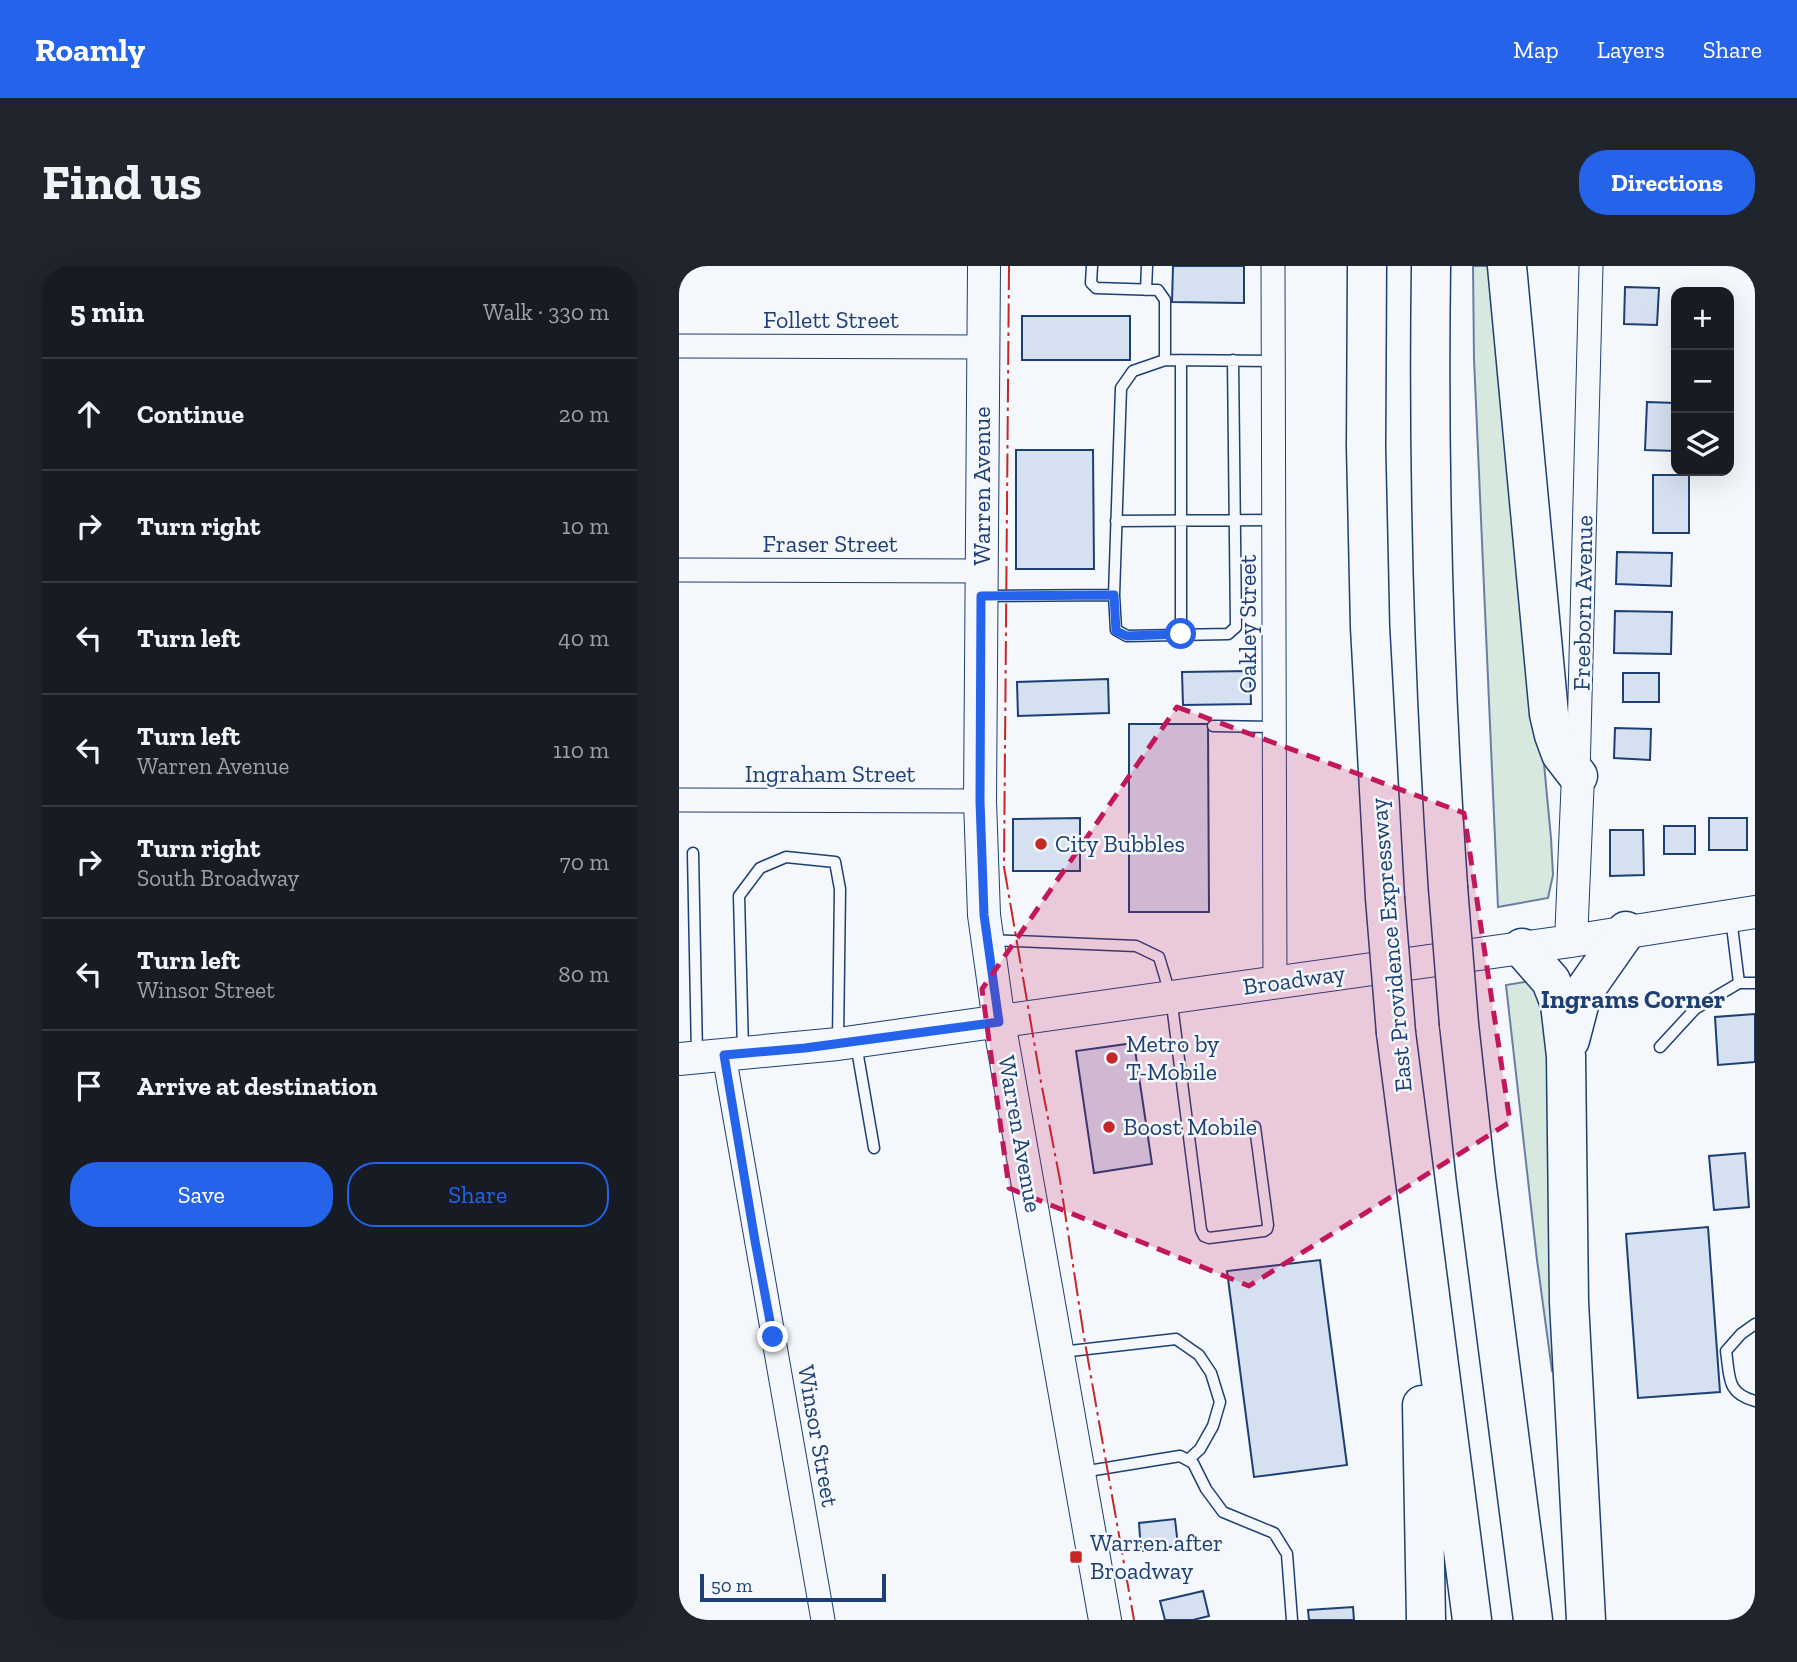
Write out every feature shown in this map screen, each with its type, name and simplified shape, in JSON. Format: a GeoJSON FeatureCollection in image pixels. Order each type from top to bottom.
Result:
{"type":"FeatureCollection","features":[{"type":"Feature","properties":{"kind":"highway","name":"East Providence Expressway"},"geometry":{"type":"LineString","coordinates":[[1367,266],[1366,413],[1370,616],[1385,898],[1396,1033],[1472,1620]]}},
{"type":"Feature","properties":{"kind":"highway"},"geometry":{"type":"LineString","coordinates":[[1431,266],[1429,407],[1432,587],[1448,887],[1459,1024],[1476,1178],[1533,1620]]}},
{"type":"Feature","properties":{"kind":"highway"},"geometry":{"type":"LineString","coordinates":[[1507,266],[1549,714],[1561,754],[1578,776]]}},
{"type":"Feature","properties":{"kind":"highway"},"geometry":{"type":"LineString","coordinates":[[1566,1056],[1581,994],[1626,931]]}},
{"type":"Feature","properties":{"kind":"highway"},"geometry":{"type":"LineString","coordinates":[[1522,947],[1551,981],[1560,1004],[1566,1056],[1569,1302],[1586,1620]]}},
{"type":"Feature","properties":{"kind":"highway"},"geometry":{"type":"LineString","coordinates":[[1419,1218],[1426,1620]]}},
{"type":"Feature","properties":{"kind":"main road","name":"Warren Avenue"},"geometry":{"type":"LineString","coordinates":[[984,266],[980,801],[984,915],[999,1022],[1105,1620]]}},
{"type":"Feature","properties":{"kind":"main road","name":"Freeborn Avenue"},"geometry":{"type":"LineString","coordinates":[[1571,941],[1578,776]]}},
{"type":"Feature","properties":{"kind":"main road","name":"Broadway"},"geometry":{"type":"LineString","coordinates":[[711,1056],[805,1048],[999,1022],[1571,941],[1743,913]]}},
{"type":"Feature","properties":{"kind":"street","name":"Oakley Street"},"geometry":{"type":"LineString","coordinates":[[1273,266],[1275,983]]}},
{"type":"Feature","properties":{"kind":"street","name":"Freeborn Avenue"},"geometry":{"type":"LineString","coordinates":[[1578,776],[1591,266]]}},
{"type":"Feature","properties":{"kind":"street","name":"Follett Street"},"geometry":{"type":"LineString","coordinates":[[679,346],[983,347]]}},
{"type":"Feature","properties":{"kind":"street","name":"Fraser Street"},"geometry":{"type":"LineString","coordinates":[[679,570],[982,584]]}},
{"type":"Feature","properties":{"kind":"street","name":"Ingraham Street"},"geometry":{"type":"LineString","coordinates":[[679,800],[980,801]]}},
{"type":"Feature","properties":{"kind":"street","name":"Winsor Street"},"geometry":{"type":"LineString","coordinates":[[711,1056],[755,1241],[797,1463],[823,1620]]}},
{"type":"Feature","properties":{"kind":"lane"},"geometry":{"type":"LineString","coordinates":[[1092,266],[1091,283],[1096,288],[1158,290],[1165,300],[1165,360]]}},
{"type":"Feature","properties":{"kind":"lane"},"geometry":{"type":"LineString","coordinates":[[1146,290],[1147,266]]}},
{"type":"Feature","properties":{"kind":"lane"},"geometry":{"type":"LineString","coordinates":[[1234,360],[1236,627],[1228,634],[1127,636],[1116,631],[1114,595],[1121,388],[1133,371],[1165,360],[1234,360],[1273,361]]}},
{"type":"Feature","properties":{"kind":"lane"},"geometry":{"type":"LineString","coordinates":[[1181,360],[1181,634]]}},
{"type":"Feature","properties":{"kind":"lane"},"geometry":{"type":"LineString","coordinates":[[1116,521],[1274,520]]}},
{"type":"Feature","properties":{"kind":"lane"},"geometry":{"type":"LineString","coordinates":[[982,584],[1114,595]]}},
{"type":"Feature","properties":{"kind":"lane"},"geometry":{"type":"LineString","coordinates":[[1213,726],[1275,727]]}},
{"type":"Feature","properties":{"kind":"lane"},"geometry":{"type":"LineString","coordinates":[[693,853],[711,1056]]}},
{"type":"Feature","properties":{"kind":"lane"},"geometry":{"type":"LineString","coordinates":[[711,1056],[739,896],[760,868],[786,857],[835,862],[840,889],[847,1043],[874,1147]]}},
{"type":"Feature","properties":{"kind":"lane"},"geometry":{"type":"LineString","coordinates":[[1739,983],[1743,913]]}},
{"type":"Feature","properties":{"kind":"lane"},"geometry":{"type":"LineString","coordinates":[[987,939],[1136,946],[1159,957],[1171,998],[1201,1230],[1204,1236],[1209,1238],[1267,1229],[1255,1127]]}},
{"type":"Feature","properties":{"kind":"lane"},"geometry":{"type":"LineString","coordinates":[[1660,1046],[1695,1009],[1739,983],[1755,983]]}},
{"type":"Feature","properties":{"kind":"lane"},"geometry":{"type":"LineString","coordinates":[[1755,1324],[1726,1351],[1731,1385],[1741,1397],[1755,1401]]}},
{"type":"Feature","properties":{"kind":"lane"},"geometry":{"type":"LineString","coordinates":[[1058,1352],[1176,1339],[1199,1355],[1211,1373],[1220,1402],[1213,1426],[1200,1449],[1188,1460]]}},
{"type":"Feature","properties":{"kind":"lane"},"geometry":{"type":"LineString","coordinates":[[1080,1472],[1180,1456],[1193,1463],[1206,1489],[1223,1512],[1274,1533],[1287,1554],[1292,1620]]}},
{"type":"Feature","properties":{"kind":"highlighted area"},"geometry":{"type":"Polygon","coordinates":[[[1177,707],[1464,813],[1510,1122],[1249,1286],[1009,1188],[982,989],[1177,707]]]}},
{"type":"Feature","properties":{"kind":"shaded area"},"geometry":{"type":"Polygon","coordinates":[[[1473,266],[1497,266],[1553,875],[1548,898],[1498,907],[1474,359],[1473,266]]]}},
{"type":"Feature","properties":{"kind":"shaded area"},"geometry":{"type":"Polygon","coordinates":[[[1537,980],[1544,991],[1561,1368],[1552,1371],[1506,985],[1537,980]]]}},
{"type":"Feature","properties":{"kind":"building"},"geometry":{"type":"Polygon","coordinates":[[[1173,266],[1244,266],[1244,303],[1172,302],[1173,266]]]}},
{"type":"Feature","properties":{"kind":"building"},"geometry":{"type":"Polygon","coordinates":[[[1625,287],[1659,288],[1657,325],[1624,324],[1625,287]]]}},
{"type":"Feature","properties":{"kind":"building"},"geometry":{"type":"Polygon","coordinates":[[[1022,316],[1130,316],[1130,360],[1022,360],[1022,316]]]}},
{"type":"Feature","properties":{"kind":"building"},"geometry":{"type":"Polygon","coordinates":[[[1647,402],[1671,403],[1671,451],[1645,450],[1647,402]]]}},
{"type":"Feature","properties":{"kind":"building"},"geometry":{"type":"Polygon","coordinates":[[[1016,450],[1093,450],[1094,569],[1016,569],[1016,450]]]}},
{"type":"Feature","properties":{"kind":"building"},"geometry":{"type":"Polygon","coordinates":[[[1653,475],[1689,476],[1689,533],[1653,533],[1653,475]]]}},
{"type":"Feature","properties":{"kind":"building"},"geometry":{"type":"Polygon","coordinates":[[[1617,552],[1672,553],[1671,586],[1616,584],[1617,552]]]}},
{"type":"Feature","properties":{"kind":"building"},"geometry":{"type":"Polygon","coordinates":[[[1615,611],[1672,612],[1671,654],[1614,653],[1615,611]]]}},
{"type":"Feature","properties":{"kind":"building"},"geometry":{"type":"Polygon","coordinates":[[[1250,671],[1251,704],[1183,705],[1182,672],[1250,671]]]}},
{"type":"Feature","properties":{"kind":"building"},"geometry":{"type":"Polygon","coordinates":[[[1623,673],[1659,673],[1659,702],[1623,702],[1623,673]]]}},
{"type":"Feature","properties":{"kind":"building"},"geometry":{"type":"Polygon","coordinates":[[[1108,679],[1109,713],[1018,716],[1017,682],[1108,679]]]}},
{"type":"Feature","properties":{"kind":"building"},"geometry":{"type":"Polygon","coordinates":[[[1129,724],[1208,724],[1209,912],[1129,912],[1129,724]]]}},
{"type":"Feature","properties":{"kind":"building"},"geometry":{"type":"Polygon","coordinates":[[[1615,728],[1651,729],[1650,760],[1614,758],[1615,728]]]}},
{"type":"Feature","properties":{"kind":"building"},"geometry":{"type":"Polygon","coordinates":[[[1080,818],[1080,871],[1013,871],[1013,819],[1080,818]]]}},
{"type":"Feature","properties":{"kind":"building"},"geometry":{"type":"Polygon","coordinates":[[[1709,818],[1747,818],[1747,850],[1709,850],[1709,818]]]}},
{"type":"Feature","properties":{"kind":"building"},"geometry":{"type":"Polygon","coordinates":[[[1664,826],[1695,826],[1695,854],[1664,854],[1664,826]]]}},
{"type":"Feature","properties":{"kind":"building"},"geometry":{"type":"Polygon","coordinates":[[[1610,830],[1643,830],[1644,875],[1610,876],[1610,830]]]}},
{"type":"Feature","properties":{"kind":"building"},"geometry":{"type":"Polygon","coordinates":[[[1755,1014],[1755,1062],[1718,1065],[1715,1017],[1755,1014]]]}},
{"type":"Feature","properties":{"kind":"building"},"geometry":{"type":"Polygon","coordinates":[[[1134,1043],[1152,1164],[1094,1173],[1076,1051],[1134,1043]]]}},
{"type":"Feature","properties":{"kind":"building"},"geometry":{"type":"Polygon","coordinates":[[[1745,1153],[1749,1207],[1714,1210],[1709,1156],[1745,1153]]]}},
{"type":"Feature","properties":{"kind":"building"},"geometry":{"type":"Polygon","coordinates":[[[1708,1227],[1720,1392],[1638,1398],[1626,1234],[1708,1227]]]}},
{"type":"Feature","properties":{"kind":"building"},"geometry":{"type":"Polygon","coordinates":[[[1320,1260],[1347,1465],[1254,1477],[1227,1271],[1320,1260]]]}},
{"type":"Feature","properties":{"kind":"building"},"geometry":{"type":"Polygon","coordinates":[[[1175,1519],[1178,1546],[1141,1551],[1139,1523],[1175,1519]]]}},
{"type":"Feature","properties":{"kind":"building"},"geometry":{"type":"Polygon","coordinates":[[[1203,1591],[1209,1616],[1193,1620],[1165,1620],[1160,1601],[1203,1591]]]}},
{"type":"Feature","properties":{"kind":"building"},"geometry":{"type":"Polygon","coordinates":[[[1353,1607],[1354,1620],[1309,1620],[1308,1610],[1353,1607]]]}},
{"type":"Feature","properties":{"kind":"power"},"geometry":{"type":"LineString","coordinates":[[1009,266],[1004,867],[1134,1620]]}},
{"type":"Feature","properties":{"kind":"place","name":"City Bubbles"},"geometry":{"type":"Point","coordinates":[1041,844]}},
{"type":"Feature","properties":{"kind":"place","name":"Metro by T-Mobile"},"geometry":{"type":"Point","coordinates":[1112,1058]}},
{"type":"Feature","properties":{"kind":"place","name":"Boost Mobile"},"geometry":{"type":"Point","coordinates":[1109,1127]}},
{"type":"Feature","properties":{"kind":"place","name":"Warren after Broadway"},"geometry":{"type":"Point","coordinates":[1076,1557]}},
{"type":"Feature","properties":{"kind":"district","name":"Ingrams Corner"},"geometry":{"type":"Point","coordinates":[1633,999]}},
{"type":"Feature","properties":{"kind":"route"},"geometry":{"type":"LineString","coordinates":[[773,1337],[724,1055],[805,1048],[999,1022],[984,915],[980,801],[981,596],[1114,595],[1116,631],[1127,636],[1181,634]]}}]}
